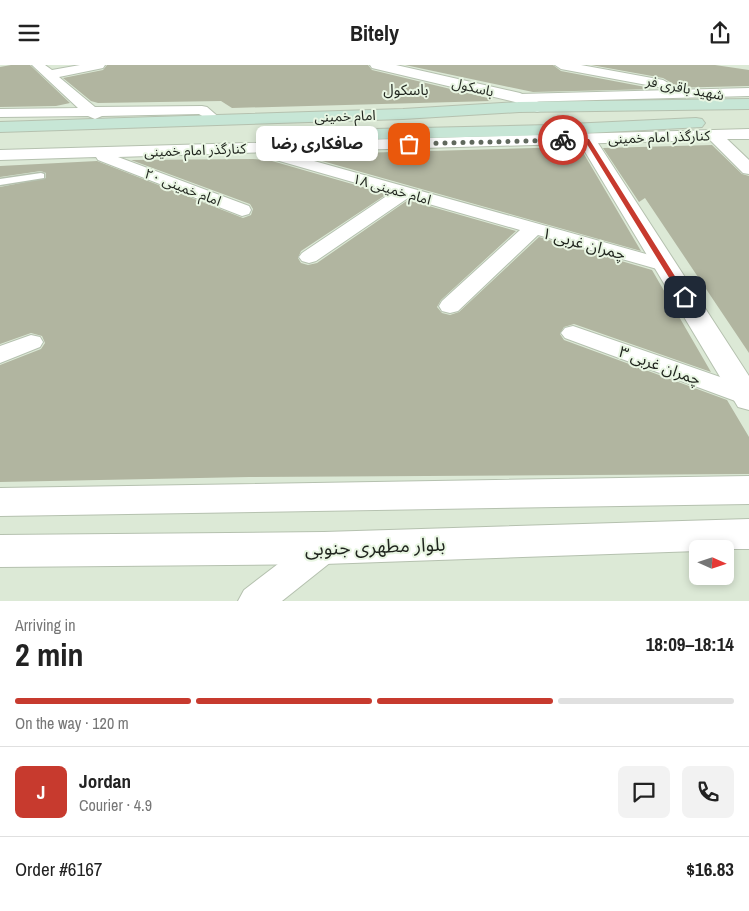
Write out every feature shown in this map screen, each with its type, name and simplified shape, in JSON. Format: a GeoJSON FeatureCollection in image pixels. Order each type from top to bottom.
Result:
{"type":"FeatureCollection","features":[{"type":"Feature","properties":{"kind":"main road","name":"امام خمینی"},"geometry":{"type":"LineString","coordinates":[[0,127],[403,114],[537,107],[749,102]]}},
{"type":"Feature","properties":{"kind":"main road"},"geometry":{"type":"LineString","coordinates":[[574,106],[570,111],[574,116],[594,122],[664,124]]}},
{"type":"Feature","properties":{"kind":"main road"},"geometry":{"type":"LineString","coordinates":[[403,114],[528,116],[540,118],[547,123],[549,130]]}},
{"type":"Feature","properties":{"kind":"main road","name":"امام خمینی"},"geometry":{"type":"LineString","coordinates":[[0,142],[549,130],[749,122]]}},
{"type":"Feature","properties":{"kind":"street"},"geometry":{"type":"LineString","coordinates":[[43,70],[99,65]]}},
{"type":"Feature","properties":{"kind":"street","name":"باسکول"},"geometry":{"type":"LineString","coordinates":[[377,65],[520,98],[537,107]]}},
{"type":"Feature","properties":{"kind":"street","name":"شهید باقری فر"},"geometry":{"type":"LineString","coordinates":[[561,65],[749,102]]}},
{"type":"Feature","properties":{"kind":"street"},"geometry":{"type":"LineString","coordinates":[[43,70],[106,123]]}},
{"type":"Feature","properties":{"kind":"street"},"geometry":{"type":"LineString","coordinates":[[520,98],[749,92]]}},
{"type":"Feature","properties":{"kind":"street"},"geometry":{"type":"LineString","coordinates":[[0,113],[202,110],[215,120]]}},
{"type":"Feature","properties":{"kind":"street","name":"کنارگذر امام خمینی"},"geometry":{"type":"LineString","coordinates":[[0,155],[95,154],[749,134]]}},
{"type":"Feature","properties":{"kind":"street"},"geometry":{"type":"LineString","coordinates":[[714,135],[749,169]]}},
{"type":"Feature","properties":{"kind":"street"},"geometry":{"type":"LineString","coordinates":[[71,154],[117,139]]}},
{"type":"Feature","properties":{"kind":"street"},"geometry":{"type":"LineString","coordinates":[[587,140],[748,398]]}},
{"type":"Feature","properties":{"kind":"street","name":"امام خمینی ۱۸"},"geometry":{"type":"LineString","coordinates":[[252,148],[533,229]]}},
{"type":"Feature","properties":{"kind":"street","name":"امام خمینی ۲۰"},"geometry":{"type":"LineString","coordinates":[[95,154],[242,210]]}},
{"type":"Feature","properties":{"kind":"street"},"geometry":{"type":"LineString","coordinates":[[309,257],[405,192]]}},
{"type":"Feature","properties":{"kind":"street"},"geometry":{"type":"LineString","coordinates":[[450,306],[533,229]]}},
{"type":"Feature","properties":{"kind":"street","name":"چمران غربی ۱"},"geometry":{"type":"LineString","coordinates":[[533,229],[664,265]]}},
{"type":"Feature","properties":{"kind":"street","name":"چمران غربی ۳"},"geometry":{"type":"LineString","coordinates":[[573,333],[748,398]]}},
{"type":"Feature","properties":{"kind":"street"},"geometry":{"type":"LineString","coordinates":[[0,355],[31,342]]}},
{"type":"Feature","properties":{"kind":"street","name":"بلوار مطهری جنوبی"},"geometry":{"type":"LineString","coordinates":[[0,502],[743,514]]}},
{"type":"Feature","properties":{"kind":"street","name":"بلوار مطهری جنوبی"},"geometry":{"type":"LineString","coordinates":[[2,552],[324,548],[743,514]]}},
{"type":"Feature","properties":{"kind":"street"},"geometry":{"type":"LineString","coordinates":[[256,601],[324,548]]}},
{"type":"Feature","properties":{"kind":"lane"},"geometry":{"type":"LineString","coordinates":[[0,182],[41,176]]}},
{"type":"Feature","properties":{"kind":"building"},"geometry":{"type":"Polygon","coordinates":[[[30,65],[70,103],[56,106],[0,107],[0,67],[30,65]]]}},
{"type":"Feature","properties":{"kind":"building"},"geometry":{"type":"Polygon","coordinates":[[[107,65],[368,65],[372,70],[492,99],[491,101],[232,108],[221,101],[98,103],[91,101],[63,78],[103,70],[107,65]]]}},
{"type":"Feature","properties":{"kind":"building"},"geometry":{"type":"Polygon","coordinates":[[[405,65],[553,65],[561,71],[656,89],[533,92],[405,65]]]}},
{"type":"Feature","properties":{"kind":"building"},"geometry":{"type":"Polygon","coordinates":[[[591,65],[715,65],[749,70],[749,86],[666,88],[672,83],[663,78],[591,65]]]}},
{"type":"Feature","properties":{"kind":"building"},"geometry":{"type":"Polygon","coordinates":[[[712,145],[742,174],[749,176],[749,353],[645,198],[639,202],[603,148],[712,145]]]}},
{"type":"Feature","properties":{"kind":"building"},"geometry":{"type":"Polygon","coordinates":[[[570,147],[581,149],[641,251],[308,157],[322,154],[570,147]]]}},
{"type":"Feature","properties":{"kind":"building"},"geometry":{"type":"Polygon","coordinates":[[[253,159],[272,161],[387,194],[301,251],[298,258],[301,263],[308,265],[317,263],[408,200],[516,231],[441,300],[437,307],[442,313],[450,315],[459,312],[539,237],[652,270],[711,372],[574,324],[564,327],[560,334],[564,340],[727,400],[749,437],[749,474],[249,477],[0,482],[0,365],[41,349],[45,343],[42,336],[31,333],[0,344],[0,187],[46,178],[46,173],[41,171],[0,177],[0,166],[97,161],[243,218],[251,215],[253,209],[250,204],[131,160],[253,159]]]}},
{"type":"Feature","properties":{"kind":"way so far"},"geometry":{"type":"LineString","coordinates":[[409,144],[563,140]]}},
{"type":"Feature","properties":{"kind":"place","name":"صافکاری رضا"},"geometry":{"type":"Point","coordinates":[409,144]}},
{"type":"Feature","properties":{"kind":"district","name":"باسکول"},"geometry":{"type":"Point","coordinates":[406,90]}},
{"type":"Feature","properties":{"kind":"route"},"geometry":{"type":"LineString","coordinates":[[563,140],[587,140],[685,297]]}}]}
